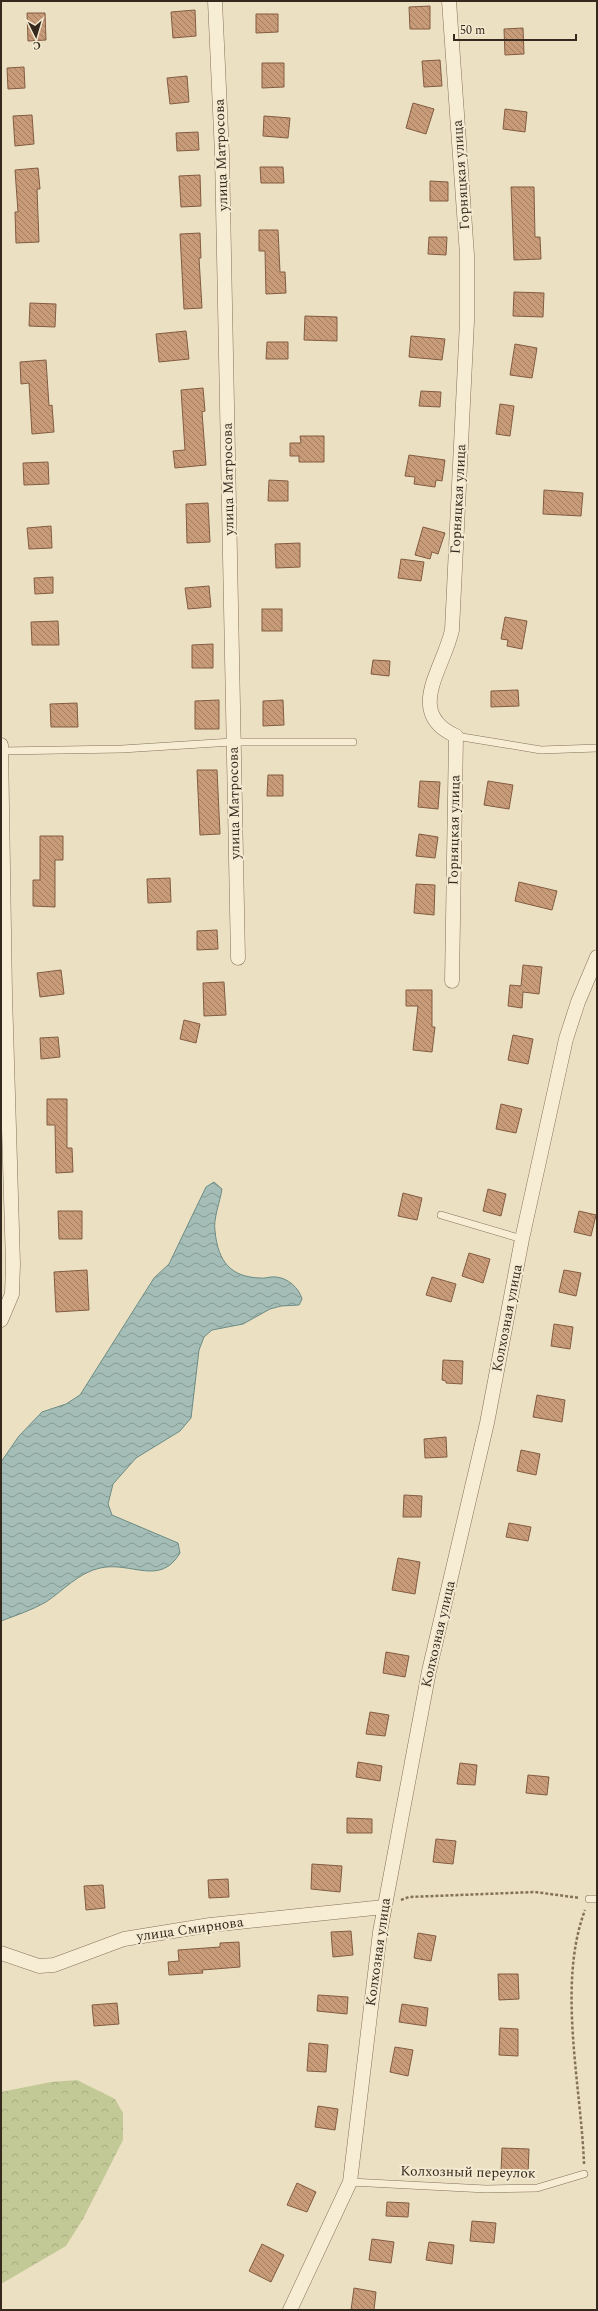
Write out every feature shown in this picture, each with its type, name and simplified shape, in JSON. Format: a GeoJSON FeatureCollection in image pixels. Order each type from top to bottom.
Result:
{"type":"FeatureCollection","features":[{"type":"Feature","properties":{"kind":"street","name":"улица Матросова"},"geometry":{"type":"LineString","coordinates":[[215,1],[222,154],[232,742],[238,958]]}},
{"type":"Feature","properties":{"kind":"street","name":"Горняцкая улица"},"geometry":{"type":"LineString","coordinates":[[448,1],[467,255],[467,321],[452,630],[446,653],[432,686],[429,710],[435,722],[442,730],[456,736],[452,981]]}},
{"type":"Feature","properties":{"kind":"street"},"geometry":{"type":"LineString","coordinates":[[1,745],[4,994],[12,1264],[12,1294],[1,1320]]}},
{"type":"Feature","properties":{"kind":"street","name":"Колхозная улица"},"geometry":{"type":"LineString","coordinates":[[290,2310],[350,2182],[376,1960],[384,1907],[429,1671],[487,1423],[522,1239],[566,1039],[578,1002],[597,957]]}},
{"type":"Feature","properties":{"kind":"street","name":"улица Смирнова"},"geometry":{"type":"LineString","coordinates":[[1,1954],[39,1966],[54,1965],[124,1939],[210,1925],[384,1907]]}},
{"type":"Feature","properties":{"kind":"lane"},"geometry":{"type":"LineString","coordinates":[[456,736],[541,750],[597,748]]}},
{"type":"Feature","properties":{"kind":"lane"},"geometry":{"type":"LineString","coordinates":[[1,751],[122,749],[232,742],[353,742]]}},
{"type":"Feature","properties":{"kind":"lane"},"geometry":{"type":"LineString","coordinates":[[440,1214],[522,1239]]}},
{"type":"Feature","properties":{"kind":"lane"},"geometry":{"type":"LineString","coordinates":[[589,1899],[597,1899]]}},
{"type":"Feature","properties":{"kind":"lane","name":"Колхозный переулок"},"geometry":{"type":"LineString","coordinates":[[350,2182],[486,2189],[537,2188],[584,2174]]}},
{"type":"Feature","properties":{"kind":"path"},"geometry":{"type":"LineString","coordinates":[[384,1907],[409,1897],[535,1892],[589,1899],[577,1930],[570,1993],[583,2128],[584,2174]]}},
{"type":"Feature","properties":{"kind":"green space"},"geometry":{"type":"Polygon","coordinates":[[[77,2080],[115,2099],[123,2113],[123,2140],[83,2219],[66,2246],[1,2284],[1,2092],[51,2082],[77,2080]]]}},
{"type":"Feature","properties":{"kind":"water"},"geometry":{"type":"Polygon","coordinates":[[[214,1182],[222,1189],[215,1221],[215,1231],[219,1251],[228,1266],[241,1275],[285,1279],[296,1287],[302,1299],[299,1305],[281,1306],[270,1309],[243,1324],[212,1330],[204,1337],[199,1350],[191,1418],[180,1431],[136,1458],[113,1484],[108,1504],[112,1515],[178,1543],[180,1553],[172,1563],[163,1569],[154,1571],[144,1571],[123,1567],[100,1568],[92,1570],[78,1578],[46,1602],[1,1621],[1,1462],[19,1436],[42,1412],[66,1404],[80,1395],[154,1278],[169,1264],[206,1187],[214,1182]]]}},
{"type":"Feature","properties":{"kind":"building"},"geometry":{"type":"Polygon","coordinates":[[[430,6],[430,29],[410,29],[409,7],[430,6]]]}},
{"type":"Feature","properties":{"kind":"building"},"geometry":{"type":"Polygon","coordinates":[[[195,10],[196,36],[173,38],[171,12],[195,10]]]}},
{"type":"Feature","properties":{"kind":"building"},"geometry":{"type":"Polygon","coordinates":[[[27,13],[45,13],[46,40],[28,41],[27,13]]]}},
{"type":"Feature","properties":{"kind":"building"},"geometry":{"type":"Polygon","coordinates":[[[256,14],[278,14],[278,32],[256,33],[256,14]]]}},
{"type":"Feature","properties":{"kind":"building"},"geometry":{"type":"Polygon","coordinates":[[[523,28],[524,54],[505,55],[504,29],[523,28]]]}},
{"type":"Feature","properties":{"kind":"building"},"geometry":{"type":"Polygon","coordinates":[[[440,60],[442,86],[424,87],[422,61],[440,60]]]}},
{"type":"Feature","properties":{"kind":"building"},"geometry":{"type":"Polygon","coordinates":[[[262,63],[284,63],[284,87],[262,88],[262,63]]]}},
{"type":"Feature","properties":{"kind":"building"},"geometry":{"type":"Polygon","coordinates":[[[24,67],[25,88],[8,89],[7,68],[24,67]]]}},
{"type":"Feature","properties":{"kind":"building"},"geometry":{"type":"Polygon","coordinates":[[[187,76],[189,102],[170,104],[167,78],[187,76]]]}},
{"type":"Feature","properties":{"kind":"building"},"geometry":{"type":"Polygon","coordinates":[[[413,103],[434,109],[426,134],[406,128],[413,103]]]}},
{"type":"Feature","properties":{"kind":"building"},"geometry":{"type":"Polygon","coordinates":[[[505,109],[527,112],[525,132],[503,129],[505,109]]]}},
{"type":"Feature","properties":{"kind":"building"},"geometry":{"type":"Polygon","coordinates":[[[32,115],[34,144],[15,146],[13,116],[32,115]]]}},
{"type":"Feature","properties":{"kind":"building"},"geometry":{"type":"Polygon","coordinates":[[[264,116],[290,118],[288,138],[263,136],[264,116]]]}},
{"type":"Feature","properties":{"kind":"building"},"geometry":{"type":"Polygon","coordinates":[[[198,132],[199,150],[177,151],[176,133],[198,132]]]}},
{"type":"Feature","properties":{"kind":"building"},"geometry":{"type":"Polygon","coordinates":[[[260,167],[283,167],[284,183],[261,183],[260,167]]]}},
{"type":"Feature","properties":{"kind":"building"},"geometry":{"type":"Polygon","coordinates":[[[38,168],[40,189],[37,189],[39,242],[16,243],[15,212],[18,212],[15,170],[38,168]]]}},
{"type":"Feature","properties":{"kind":"building"},"geometry":{"type":"Polygon","coordinates":[[[200,175],[201,206],[181,207],[179,176],[200,175]]]}},
{"type":"Feature","properties":{"kind":"building"},"geometry":{"type":"Polygon","coordinates":[[[430,181],[448,182],[448,201],[430,201],[430,181]]]}},
{"type":"Feature","properties":{"kind":"building"},"geometry":{"type":"Polygon","coordinates":[[[511,187],[534,187],[535,237],[540,237],[541,259],[514,260],[511,187]]]}},
{"type":"Feature","properties":{"kind":"building"},"geometry":{"type":"Polygon","coordinates":[[[259,230],[278,230],[280,272],[285,272],[286,293],[266,294],[265,251],[259,251],[259,230]]]}},
{"type":"Feature","properties":{"kind":"building"},"geometry":{"type":"Polygon","coordinates":[[[200,233],[201,258],[199,258],[202,308],[184,309],[180,234],[200,233]]]}},
{"type":"Feature","properties":{"kind":"building"},"geometry":{"type":"Polygon","coordinates":[[[429,237],[447,237],[446,255],[428,254],[429,237]]]}},
{"type":"Feature","properties":{"kind":"building"},"geometry":{"type":"Polygon","coordinates":[[[514,292],[544,293],[543,317],[513,316],[514,292]]]}},
{"type":"Feature","properties":{"kind":"building"},"geometry":{"type":"Polygon","coordinates":[[[30,303],[56,304],[55,327],[29,326],[30,303]]]}},
{"type":"Feature","properties":{"kind":"building"},"geometry":{"type":"Polygon","coordinates":[[[305,316],[337,317],[337,341],[304,340],[305,316]]]}},
{"type":"Feature","properties":{"kind":"building"},"geometry":{"type":"Polygon","coordinates":[[[186,331],[189,359],[159,362],[156,334],[186,331]]]}},
{"type":"Feature","properties":{"kind":"building"},"geometry":{"type":"Polygon","coordinates":[[[411,336],[445,339],[442,360],[409,357],[411,336]]]}},
{"type":"Feature","properties":{"kind":"building"},"geometry":{"type":"Polygon","coordinates":[[[267,342],[288,342],[288,359],[266,359],[267,342]]]}},
{"type":"Feature","properties":{"kind":"building"},"geometry":{"type":"Polygon","coordinates":[[[515,344],[537,348],[532,378],[510,375],[515,344]]]}},
{"type":"Feature","properties":{"kind":"building"},"geometry":{"type":"Polygon","coordinates":[[[46,360],[49,406],[52,405],[54,432],[32,434],[29,383],[21,384],[20,362],[46,360]]]}},
{"type":"Feature","properties":{"kind":"building"},"geometry":{"type":"Polygon","coordinates":[[[203,388],[205,411],[202,412],[206,465],[175,468],[173,451],[185,450],[181,390],[203,388]]]}},
{"type":"Feature","properties":{"kind":"building"},"geometry":{"type":"Polygon","coordinates":[[[421,391],[441,392],[440,407],[419,406],[421,391]]]}},
{"type":"Feature","properties":{"kind":"building"},"geometry":{"type":"Polygon","coordinates":[[[500,404],[514,406],[510,436],[496,434],[500,404]]]}},
{"type":"Feature","properties":{"kind":"building"},"geometry":{"type":"Polygon","coordinates":[[[300,436],[324,436],[324,462],[299,462],[299,456],[290,456],[290,443],[301,443],[300,436]]]}},
{"type":"Feature","properties":{"kind":"building"},"geometry":{"type":"Polygon","coordinates":[[[409,455],[445,460],[442,481],[436,480],[435,487],[414,484],[415,477],[405,476],[409,455]]]}},
{"type":"Feature","properties":{"kind":"building"},"geometry":{"type":"Polygon","coordinates":[[[48,462],[49,484],[24,485],[23,463],[48,462]]]}},
{"type":"Feature","properties":{"kind":"building"},"geometry":{"type":"Polygon","coordinates":[[[269,480],[288,481],[288,501],[268,501],[269,480]]]}},
{"type":"Feature","properties":{"kind":"building"},"geometry":{"type":"Polygon","coordinates":[[[544,490],[583,493],[581,516],[543,514],[544,490]]]}},
{"type":"Feature","properties":{"kind":"building"},"geometry":{"type":"Polygon","coordinates":[[[208,503],[210,542],[187,543],[186,504],[208,503]]]}},
{"type":"Feature","properties":{"kind":"building"},"geometry":{"type":"Polygon","coordinates":[[[51,526],[52,548],[29,549],[27,528],[51,526]]]}},
{"type":"Feature","properties":{"kind":"building"},"geometry":{"type":"Polygon","coordinates":[[[423,527],[445,533],[438,554],[432,552],[430,559],[415,555],[423,527]]]}},
{"type":"Feature","properties":{"kind":"building"},"geometry":{"type":"Polygon","coordinates":[[[300,543],[300,567],[276,568],[275,544],[300,543]]]}},
{"type":"Feature","properties":{"kind":"building"},"geometry":{"type":"Polygon","coordinates":[[[401,559],[424,562],[421,581],[398,578],[401,559]]]}},
{"type":"Feature","properties":{"kind":"building"},"geometry":{"type":"Polygon","coordinates":[[[53,577],[53,593],[35,594],[34,578],[53,577]]]}},
{"type":"Feature","properties":{"kind":"building"},"geometry":{"type":"Polygon","coordinates":[[[209,586],[211,607],[188,609],[185,588],[209,586]]]}},
{"type":"Feature","properties":{"kind":"building"},"geometry":{"type":"Polygon","coordinates":[[[262,609],[282,609],[282,631],[262,631],[262,609]]]}},
{"type":"Feature","properties":{"kind":"building"},"geometry":{"type":"Polygon","coordinates":[[[505,617],[527,621],[522,649],[507,646],[508,640],[501,639],[505,617]]]}},
{"type":"Feature","properties":{"kind":"building"},"geometry":{"type":"Polygon","coordinates":[[[58,621],[59,645],[32,645],[31,622],[58,621]]]}},
{"type":"Feature","properties":{"kind":"building"},"geometry":{"type":"Polygon","coordinates":[[[213,644],[213,668],[192,668],[192,645],[213,644]]]}},
{"type":"Feature","properties":{"kind":"building"},"geometry":{"type":"Polygon","coordinates":[[[373,660],[390,661],[389,676],[371,674],[373,660]]]}},
{"type":"Feature","properties":{"kind":"building"},"geometry":{"type":"Polygon","coordinates":[[[518,690],[519,706],[491,707],[491,691],[518,690]]]}},
{"type":"Feature","properties":{"kind":"building"},"geometry":{"type":"Polygon","coordinates":[[[219,700],[219,729],[195,729],[195,701],[219,700]]]}},
{"type":"Feature","properties":{"kind":"building"},"geometry":{"type":"Polygon","coordinates":[[[283,700],[284,725],[263,726],[263,701],[283,700]]]}},
{"type":"Feature","properties":{"kind":"building"},"geometry":{"type":"Polygon","coordinates":[[[77,703],[78,727],[51,727],[50,704],[77,703]]]}},
{"type":"Feature","properties":{"kind":"building"},"geometry":{"type":"Polygon","coordinates":[[[197,770],[217,770],[220,834],[200,835],[197,770]]]}},
{"type":"Feature","properties":{"kind":"building"},"geometry":{"type":"Polygon","coordinates":[[[268,775],[283,775],[283,796],[267,796],[268,775]]]}},
{"type":"Feature","properties":{"kind":"building"},"geometry":{"type":"Polygon","coordinates":[[[420,781],[440,782],[438,809],[418,807],[420,781]]]}},
{"type":"Feature","properties":{"kind":"building"},"geometry":{"type":"Polygon","coordinates":[[[488,781],[513,785],[509,809],[484,805],[488,781]]]}},
{"type":"Feature","properties":{"kind":"building"},"geometry":{"type":"Polygon","coordinates":[[[419,834],[438,837],[435,858],[416,856],[419,834]]]}},
{"type":"Feature","properties":{"kind":"building"},"geometry":{"type":"Polygon","coordinates":[[[40,836],[63,836],[63,860],[55,860],[55,907],[33,906],[33,880],[40,880],[40,836]]]}},
{"type":"Feature","properties":{"kind":"building"},"geometry":{"type":"Polygon","coordinates":[[[170,878],[171,902],[148,903],[147,879],[170,878]]]}},
{"type":"Feature","properties":{"kind":"building"},"geometry":{"type":"Polygon","coordinates":[[[519,882],[557,891],[552,910],[515,901],[519,882]]]}},
{"type":"Feature","properties":{"kind":"building"},"geometry":{"type":"Polygon","coordinates":[[[416,884],[435,885],[434,915],[414,913],[416,884]]]}},
{"type":"Feature","properties":{"kind":"building"},"geometry":{"type":"Polygon","coordinates":[[[217,930],[218,949],[197,950],[197,931],[217,930]]]}},
{"type":"Feature","properties":{"kind":"building"},"geometry":{"type":"Polygon","coordinates":[[[523,965],[542,967],[539,994],[523,992],[522,1008],[508,1006],[510,985],[521,986],[523,965]]]}},
{"type":"Feature","properties":{"kind":"building"},"geometry":{"type":"Polygon","coordinates":[[[61,970],[64,994],[40,997],[37,973],[61,970]]]}},
{"type":"Feature","properties":{"kind":"building"},"geometry":{"type":"Polygon","coordinates":[[[224,982],[226,1015],[204,1016],[203,983],[224,982]]]}},
{"type":"Feature","properties":{"kind":"building"},"geometry":{"type":"Polygon","coordinates":[[[406,990],[432,990],[432,1027],[435,1027],[432,1052],[413,1050],[418,1006],[406,1006],[406,990]]]}},
{"type":"Feature","properties":{"kind":"building"},"geometry":{"type":"Polygon","coordinates":[[[184,1020],[200,1024],[196,1043],[180,1039],[184,1020]]]}},
{"type":"Feature","properties":{"kind":"building"},"geometry":{"type":"Polygon","coordinates":[[[513,1035],[533,1039],[528,1064],[508,1060],[513,1035]]]}},
{"type":"Feature","properties":{"kind":"building"},"geometry":{"type":"Polygon","coordinates":[[[58,1037],[60,1057],[41,1059],[40,1038],[58,1037]]]}},
{"type":"Feature","properties":{"kind":"building"},"geometry":{"type":"Polygon","coordinates":[[[47,1099],[67,1099],[67,1148],[72,1148],[73,1172],[56,1173],[55,1125],[47,1125],[47,1099]]]}},
{"type":"Feature","properties":{"kind":"building"},"geometry":{"type":"Polygon","coordinates":[[[501,1104],[522,1109],[516,1133],[496,1129],[501,1104]]]}},
{"type":"Feature","properties":{"kind":"building"},"geometry":{"type":"Polygon","coordinates":[[[488,1189],[506,1194],[501,1216],[483,1211],[488,1189]]]}},
{"type":"Feature","properties":{"kind":"building"},"geometry":{"type":"Polygon","coordinates":[[[403,1193],[422,1198],[417,1220],[398,1216],[403,1193]]]}},
{"type":"Feature","properties":{"kind":"building"},"geometry":{"type":"Polygon","coordinates":[[[58,1211],[82,1211],[82,1239],[59,1239],[58,1211]]]}},
{"type":"Feature","properties":{"kind":"building"},"geometry":{"type":"Polygon","coordinates":[[[579,1211],[596,1215],[591,1236],[574,1232],[579,1211]]]}},
{"type":"Feature","properties":{"kind":"building"},"geometry":{"type":"Polygon","coordinates":[[[469,1253],[490,1259],[483,1283],[462,1276],[469,1253]]]}},
{"type":"Feature","properties":{"kind":"building"},"geometry":{"type":"Polygon","coordinates":[[[87,1270],[89,1310],[56,1312],[54,1272],[87,1270]]]}},
{"type":"Feature","properties":{"kind":"building"},"geometry":{"type":"Polygon","coordinates":[[[564,1270],[581,1273],[576,1296],[559,1292],[564,1270]]]}},
{"type":"Feature","properties":{"kind":"building"},"geometry":{"type":"Polygon","coordinates":[[[432,1277],[456,1284],[451,1302],[426,1295],[432,1277]]]}},
{"type":"Feature","properties":{"kind":"building"},"geometry":{"type":"Polygon","coordinates":[[[554,1324],[573,1327],[570,1349],[551,1346],[554,1324]]]}},
{"type":"Feature","properties":{"kind":"building"},"geometry":{"type":"Polygon","coordinates":[[[443,1360],[463,1361],[462,1384],[446,1383],[446,1381],[442,1380],[443,1360]]]}},
{"type":"Feature","properties":{"kind":"building"},"geometry":{"type":"Polygon","coordinates":[[[537,1395],[565,1400],[562,1422],[533,1417],[537,1395]]]}},
{"type":"Feature","properties":{"kind":"building"},"geometry":{"type":"Polygon","coordinates":[[[446,1437],[447,1457],[425,1458],[424,1439],[446,1437]]]}},
{"type":"Feature","properties":{"kind":"building"},"geometry":{"type":"Polygon","coordinates":[[[521,1450],[540,1454],[536,1475],[517,1471],[521,1450]]]}},
{"type":"Feature","properties":{"kind":"building"},"geometry":{"type":"Polygon","coordinates":[[[404,1495],[422,1496],[421,1517],[403,1517],[404,1495]]]}},
{"type":"Feature","properties":{"kind":"building"},"geometry":{"type":"Polygon","coordinates":[[[509,1523],[531,1527],[528,1541],[506,1537],[509,1523]]]}},
{"type":"Feature","properties":{"kind":"building"},"geometry":{"type":"Polygon","coordinates":[[[398,1558],[420,1562],[415,1594],[392,1590],[398,1558]]]}},
{"type":"Feature","properties":{"kind":"building"},"geometry":{"type":"Polygon","coordinates":[[[386,1652],[409,1656],[405,1677],[383,1673],[386,1652]]]}},
{"type":"Feature","properties":{"kind":"building"},"geometry":{"type":"Polygon","coordinates":[[[370,1712],[389,1715],[385,1736],[366,1734],[370,1712]]]}},
{"type":"Feature","properties":{"kind":"building"},"geometry":{"type":"Polygon","coordinates":[[[358,1762],[382,1766],[380,1781],[356,1777],[358,1762]]]}},
{"type":"Feature","properties":{"kind":"building"},"geometry":{"type":"Polygon","coordinates":[[[460,1763],[477,1765],[475,1785],[457,1784],[460,1763]]]}},
{"type":"Feature","properties":{"kind":"building"},"geometry":{"type":"Polygon","coordinates":[[[528,1775],[549,1777],[547,1795],[526,1793],[528,1775]]]}},
{"type":"Feature","properties":{"kind":"building"},"geometry":{"type":"Polygon","coordinates":[[[347,1818],[372,1819],[372,1833],[347,1833],[347,1818]]]}},
{"type":"Feature","properties":{"kind":"building"},"geometry":{"type":"Polygon","coordinates":[[[436,1839],[456,1841],[453,1864],[433,1862],[436,1839]]]}},
{"type":"Feature","properties":{"kind":"building"},"geometry":{"type":"Polygon","coordinates":[[[312,1864],[342,1866],[340,1892],[311,1889],[312,1864]]]}},
{"type":"Feature","properties":{"kind":"building"},"geometry":{"type":"Polygon","coordinates":[[[228,1879],[229,1897],[209,1898],[208,1880],[228,1879]]]}},
{"type":"Feature","properties":{"kind":"building"},"geometry":{"type":"Polygon","coordinates":[[[103,1885],[105,1908],[86,1910],[84,1886],[103,1885]]]}},
{"type":"Feature","properties":{"kind":"building"},"geometry":{"type":"Polygon","coordinates":[[[351,1931],[353,1955],[333,1957],[331,1932],[351,1931]]]}},
{"type":"Feature","properties":{"kind":"building"},"geometry":{"type":"Polygon","coordinates":[[[418,1933],[436,1936],[431,1961],[414,1958],[418,1933]]]}},
{"type":"Feature","properties":{"kind":"building"},"geometry":{"type":"Polygon","coordinates":[[[239,1942],[240,1967],[202,1970],[203,1973],[169,1975],[168,1962],[179,1961],[178,1950],[220,1947],[220,1943],[239,1942]]]}},
{"type":"Feature","properties":{"kind":"building"},"geometry":{"type":"Polygon","coordinates":[[[498,1974],[518,1974],[519,1999],[499,2000],[498,1974]]]}},
{"type":"Feature","properties":{"kind":"building"},"geometry":{"type":"Polygon","coordinates":[[[318,1995],[348,1997],[347,2014],[317,2011],[318,1995]]]}},
{"type":"Feature","properties":{"kind":"building"},"geometry":{"type":"Polygon","coordinates":[[[117,2003],[119,2024],[94,2026],[92,2005],[117,2003]]]}},
{"type":"Feature","properties":{"kind":"building"},"geometry":{"type":"Polygon","coordinates":[[[402,2004],[428,2008],[426,2026],[399,2022],[402,2004]]]}},
{"type":"Feature","properties":{"kind":"building"},"geometry":{"type":"Polygon","coordinates":[[[500,2028],[518,2029],[518,2056],[499,2055],[500,2028]]]}},
{"type":"Feature","properties":{"kind":"building"},"geometry":{"type":"Polygon","coordinates":[[[309,2043],[328,2045],[326,2072],[307,2071],[309,2043]]]}},
{"type":"Feature","properties":{"kind":"building"},"geometry":{"type":"Polygon","coordinates":[[[395,2047],[413,2050],[408,2076],[390,2072],[395,2047]]]}},
{"type":"Feature","properties":{"kind":"building"},"geometry":{"type":"Polygon","coordinates":[[[318,2106],[338,2109],[335,2130],[315,2127],[318,2106]]]}},
{"type":"Feature","properties":{"kind":"building"},"geometry":{"type":"Polygon","coordinates":[[[502,2148],[529,2149],[528,2174],[501,2172],[502,2148]]]}},
{"type":"Feature","properties":{"kind":"building"},"geometry":{"type":"Polygon","coordinates":[[[297,2183],[316,2192],[307,2212],[287,2205],[297,2183]]]}},
{"type":"Feature","properties":{"kind":"building"},"geometry":{"type":"Polygon","coordinates":[[[387,2202],[409,2203],[408,2217],[386,2216],[387,2202]]]}},
{"type":"Feature","properties":{"kind":"building"},"geometry":{"type":"Polygon","coordinates":[[[472,2221],[496,2223],[494,2243],[470,2241],[472,2221]]]}},
{"type":"Feature","properties":{"kind":"building"},"geometry":{"type":"Polygon","coordinates":[[[372,2239],[394,2242],[391,2263],[369,2260],[372,2239]]]}},
{"type":"Feature","properties":{"kind":"building"},"geometry":{"type":"Polygon","coordinates":[[[429,2242],[454,2245],[452,2264],[426,2260],[429,2242]]]}},
{"type":"Feature","properties":{"kind":"building"},"geometry":{"type":"Polygon","coordinates":[[[262,2244],[284,2255],[271,2282],[249,2271],[262,2244]]]}},
{"type":"Feature","properties":{"kind":"building"},"geometry":{"type":"Polygon","coordinates":[[[354,2288],[376,2292],[374,2310],[351,2310],[354,2288]]]}}]}
